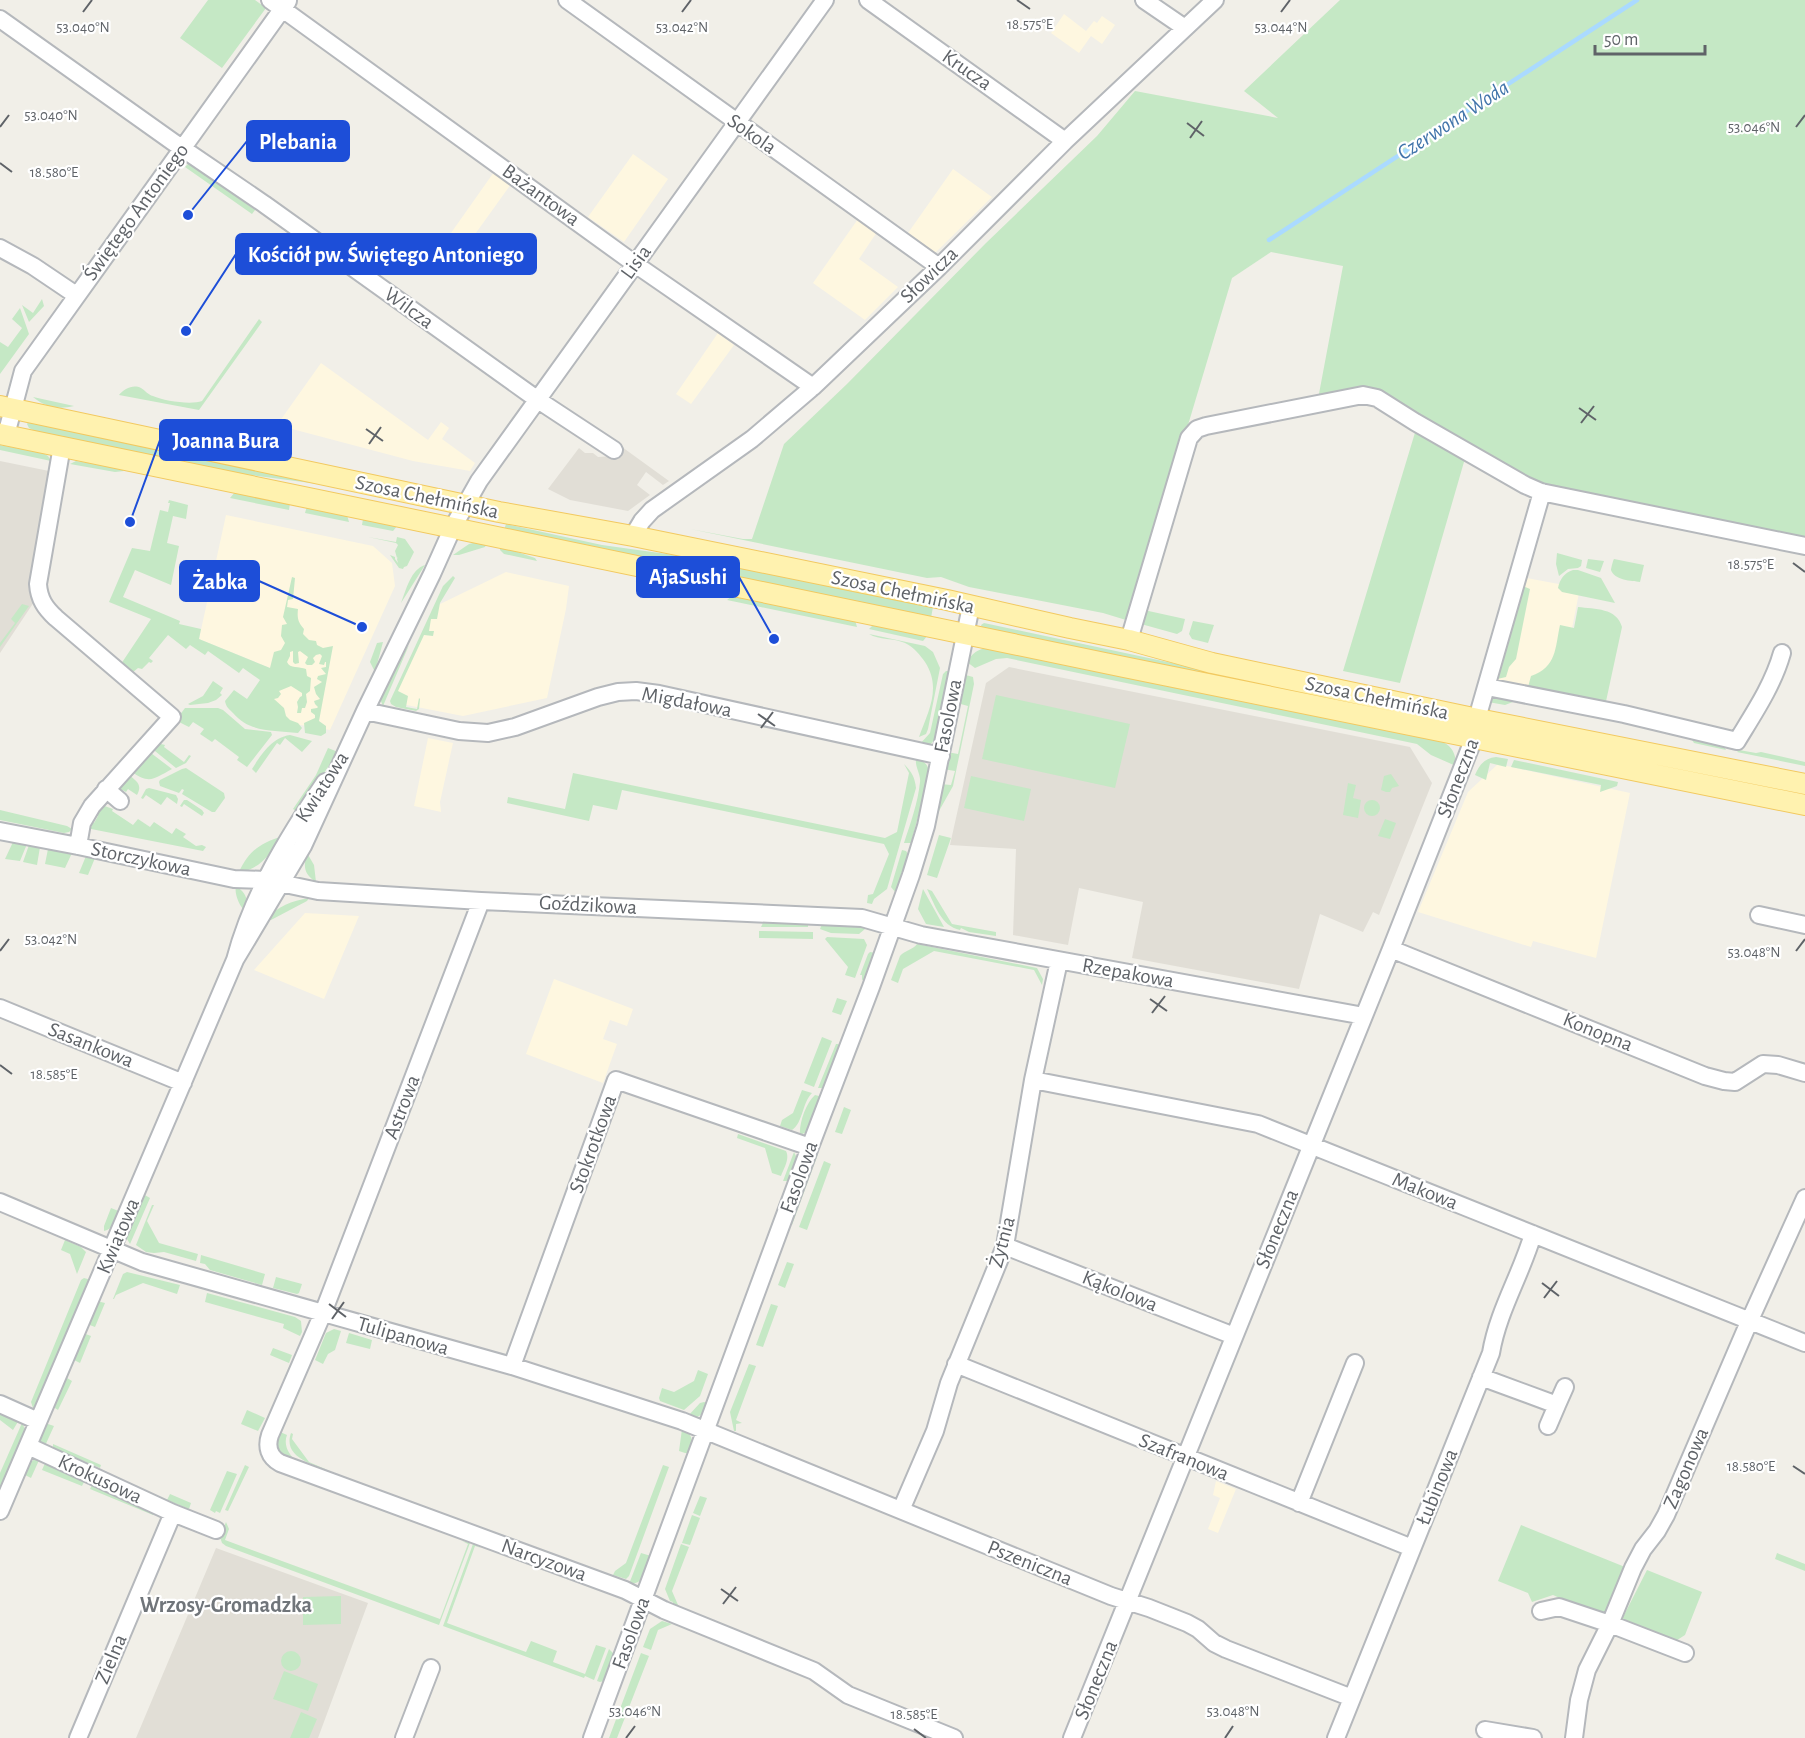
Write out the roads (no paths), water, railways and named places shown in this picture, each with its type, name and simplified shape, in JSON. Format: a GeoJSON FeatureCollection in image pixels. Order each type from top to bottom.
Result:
{"type":"FeatureCollection","features":[{"type":"Feature","properties":{"kind":"main road","name":"Szosa Chełmińska"},"geometry":{"type":"LineString","coordinates":[[6,407],[465,505],[633,536],[971,606],[1129,640],[1212,663],[1478,719],[1805,784]]}},
{"type":"Feature","properties":{"kind":"main road","name":"Szosa Chełmińska"},"geometry":{"type":"LineString","coordinates":[[3,435],[1805,806]]}},
{"type":"Feature","properties":{"kind":"street","name":"Sokola"},"geometry":{"type":"LineString","coordinates":[[567,0],[939,267]]}},
{"type":"Feature","properties":{"kind":"street","name":"Lisia"},"geometry":{"type":"LineString","coordinates":[[453,527],[479,481],[825,0]]}},
{"type":"Feature","properties":{"kind":"street","name":"Krucza"},"geometry":{"type":"LineString","coordinates":[[868,0],[1065,141]]}},
{"type":"Feature","properties":{"kind":"street"},"geometry":{"type":"LineString","coordinates":[[1144,0],[1185,28]]}},
{"type":"Feature","properties":{"kind":"street","name":"Słowicza"},"geometry":{"type":"LineString","coordinates":[[633,536],[652,510],[752,439],[813,387],[939,267],[1065,141],[1215,0]]}},
{"type":"Feature","properties":{"kind":"street","name":"Świętego Antoniego"},"geometry":{"type":"LineString","coordinates":[[3,435],[6,407],[23,371],[182,148],[280,3]]}},
{"type":"Feature","properties":{"kind":"street","name":"Bażantowa"},"geometry":{"type":"LineString","coordinates":[[280,3],[635,264],[813,387]]}},
{"type":"Feature","properties":{"kind":"street","name":"Wilcza"},"geometry":{"type":"LineString","coordinates":[[0,19],[274,211],[537,400],[614,450]]}},
{"type":"Feature","properties":{"kind":"street"},"geometry":{"type":"LineString","coordinates":[[0,248],[33,266],[76,296]]}},
{"type":"Feature","properties":{"kind":"street"},"geometry":{"type":"LineString","coordinates":[[1129,640],[1189,438],[1193,433],[1202,427],[1358,396],[1377,398],[1414,422],[1525,485],[1542,492],[1805,546]]}},
{"type":"Feature","properties":{"kind":"street"},"geometry":{"type":"LineString","coordinates":[[62,446],[38,594],[56,618],[172,717],[86,814],[82,822],[78,846]]}},
{"type":"Feature","properties":{"kind":"street","name":"Słoneczna"},"geometry":{"type":"LineString","coordinates":[[1072,1738],[1474,738],[1542,492]]}},
{"type":"Feature","properties":{"kind":"street","name":"Kwiatowa"},"geometry":{"type":"LineString","coordinates":[[0,1511],[236,960],[283,883],[320,813],[365,711],[453,527]]}},
{"type":"Feature","properties":{"kind":"street","name":"Fasolowa"},"geometry":{"type":"LineString","coordinates":[[592,1738],[893,926],[926,826],[971,606]]}},
{"type":"Feature","properties":{"kind":"street"},"geometry":{"type":"LineString","coordinates":[[1487,687],[1623,714],[1737,741],[1770,685],[1782,653]]}},
{"type":"Feature","properties":{"kind":"street","name":"Migdałowa"},"geometry":{"type":"LineString","coordinates":[[365,711],[459,731],[488,733],[515,728],[598,697],[618,692],[636,692],[671,697],[940,756]]}},
{"type":"Feature","properties":{"kind":"street","name":"Kwiatowa"},"geometry":{"type":"LineString","coordinates":[[236,960],[240,943],[266,880],[294,830],[350,744]]}},
{"type":"Feature","properties":{"kind":"street"},"geometry":{"type":"LineString","coordinates":[[106,789],[120,801]]}},
{"type":"Feature","properties":{"kind":"street","name":"Storczykowa"},"geometry":{"type":"LineString","coordinates":[[0,831],[234,879],[283,883]]}},
{"type":"Feature","properties":{"kind":"street","name":"Goździkowa"},"geometry":{"type":"LineString","coordinates":[[283,883],[318,891],[481,901],[862,918],[893,926]]}},
{"type":"Feature","properties":{"kind":"street","name":"Astrowa"},"geometry":{"type":"LineString","coordinates":[[323,1313],[481,901]]}},
{"type":"Feature","properties":{"kind":"street"},"geometry":{"type":"LineString","coordinates":[[1759,915],[1805,925]]}},
{"type":"Feature","properties":{"kind":"street","name":"Rzepakowa"},"geometry":{"type":"LineString","coordinates":[[893,926],[921,935],[1364,1016]]}},
{"type":"Feature","properties":{"kind":"street","name":"Konopna"},"geometry":{"type":"LineString","coordinates":[[1391,949],[1706,1076],[1734,1082],[1763,1064],[1778,1065],[1805,1073]]}},
{"type":"Feature","properties":{"kind":"street","name":"Żytnia"},"geometry":{"type":"LineString","coordinates":[[901,1510],[935,1431],[956,1364],[1005,1246],[1033,1080],[1059,961]]}},
{"type":"Feature","properties":{"kind":"street","name":"Sasankowa"},"geometry":{"type":"LineString","coordinates":[[0,1008],[183,1083]]}},
{"type":"Feature","properties":{"kind":"street","name":"Stokrotkowa"},"geometry":{"type":"LineString","coordinates":[[512,1366],[616,1080],[810,1147]]}},
{"type":"Feature","properties":{"kind":"street","name":"Makowa"},"geometry":{"type":"LineString","coordinates":[[1033,1080],[1244,1120],[1275,1129],[1805,1343]]}},
{"type":"Feature","properties":{"kind":"street","name":"Zagonowa"},"geometry":{"type":"LineString","coordinates":[[1574,1738],[1582,1686],[1633,1568],[1666,1515],[1805,1198]]}},
{"type":"Feature","properties":{"kind":"street","name":"Tulipanowa"},"geometry":{"type":"LineString","coordinates":[[0,1202],[142,1262],[512,1366],[682,1421],[705,1431]]}},
{"type":"Feature","properties":{"kind":"street","name":"Łubinowa"},"geometry":{"type":"LineString","coordinates":[[1336,1738],[1491,1353],[1494,1335],[1533,1234]]}},
{"type":"Feature","properties":{"kind":"street","name":"Kąkolowa"},"geometry":{"type":"LineString","coordinates":[[1005,1246],[1234,1336]]}},
{"type":"Feature","properties":{"kind":"street","name":"Narcyzowa"},"geometry":{"type":"LineString","coordinates":[[323,1313],[269,1438],[268,1449],[274,1460],[625,1590],[664,1610],[814,1671],[848,1695],[954,1738]]}},
{"type":"Feature","properties":{"kind":"street","name":"Szafranowa"},"geometry":{"type":"LineString","coordinates":[[956,1364],[1412,1548]]}},
{"type":"Feature","properties":{"kind":"street"},"geometry":{"type":"LineString","coordinates":[[1299,1503],[1355,1364]]}},
{"type":"Feature","properties":{"kind":"street"},"geometry":{"type":"LineString","coordinates":[[1481,1377],[1557,1405]]}},
{"type":"Feature","properties":{"kind":"street"},"geometry":{"type":"LineString","coordinates":[[1548,1426],[1564,1387]]}},
{"type":"Feature","properties":{"kind":"street"},"geometry":{"type":"LineString","coordinates":[[0,1404],[38,1421]]}},
{"type":"Feature","properties":{"kind":"street","name":"Pszeniczna"},"geometry":{"type":"LineString","coordinates":[[705,1431],[1187,1623],[1226,1649],[1352,1698]]}},
{"type":"Feature","properties":{"kind":"street","name":"Krokusowa"},"geometry":{"type":"LineString","coordinates":[[28,1446],[173,1513],[216,1530]]}},
{"type":"Feature","properties":{"kind":"street","name":"Zielna"},"geometry":{"type":"LineString","coordinates":[[78,1738],[173,1513]]}},
{"type":"Feature","properties":{"kind":"street"},"geometry":{"type":"LineString","coordinates":[[1541,1611],[1559,1607],[1684,1653]]}},
{"type":"Feature","properties":{"kind":"street"},"geometry":{"type":"LineString","coordinates":[[404,1738],[430,1668]]}},
{"type":"Feature","properties":{"kind":"street"},"geometry":{"type":"LineString","coordinates":[[1485,1730],[1533,1738]]}},
{"type":"Feature","properties":{"kind":"waterway","name":"Czerwona Woda"},"geometry":{"type":"LineString","coordinates":[[1269,240],[1637,0]]}},
{"type":"Feature","properties":{"kind":"place","name":"Plebania"},"geometry":{"type":"Point","coordinates":[188,215]}},
{"type":"Feature","properties":{"kind":"place","name":"Kościół pw. Świętego Antoniego"},"geometry":{"type":"Point","coordinates":[186,331]}},
{"type":"Feature","properties":{"kind":"place","name":"Joanna Bura"},"geometry":{"type":"Point","coordinates":[130,522]}},
{"type":"Feature","properties":{"kind":"place","name":"Żabka"},"geometry":{"type":"Point","coordinates":[362,627]}},
{"type":"Feature","properties":{"kind":"place","name":"AjaSushi"},"geometry":{"type":"Point","coordinates":[774,639]}},
{"type":"Feature","properties":{"kind":"district","name":"Wrzosy-Gromadzka"},"geometry":{"type":"Point","coordinates":[226,1605]}}]}
